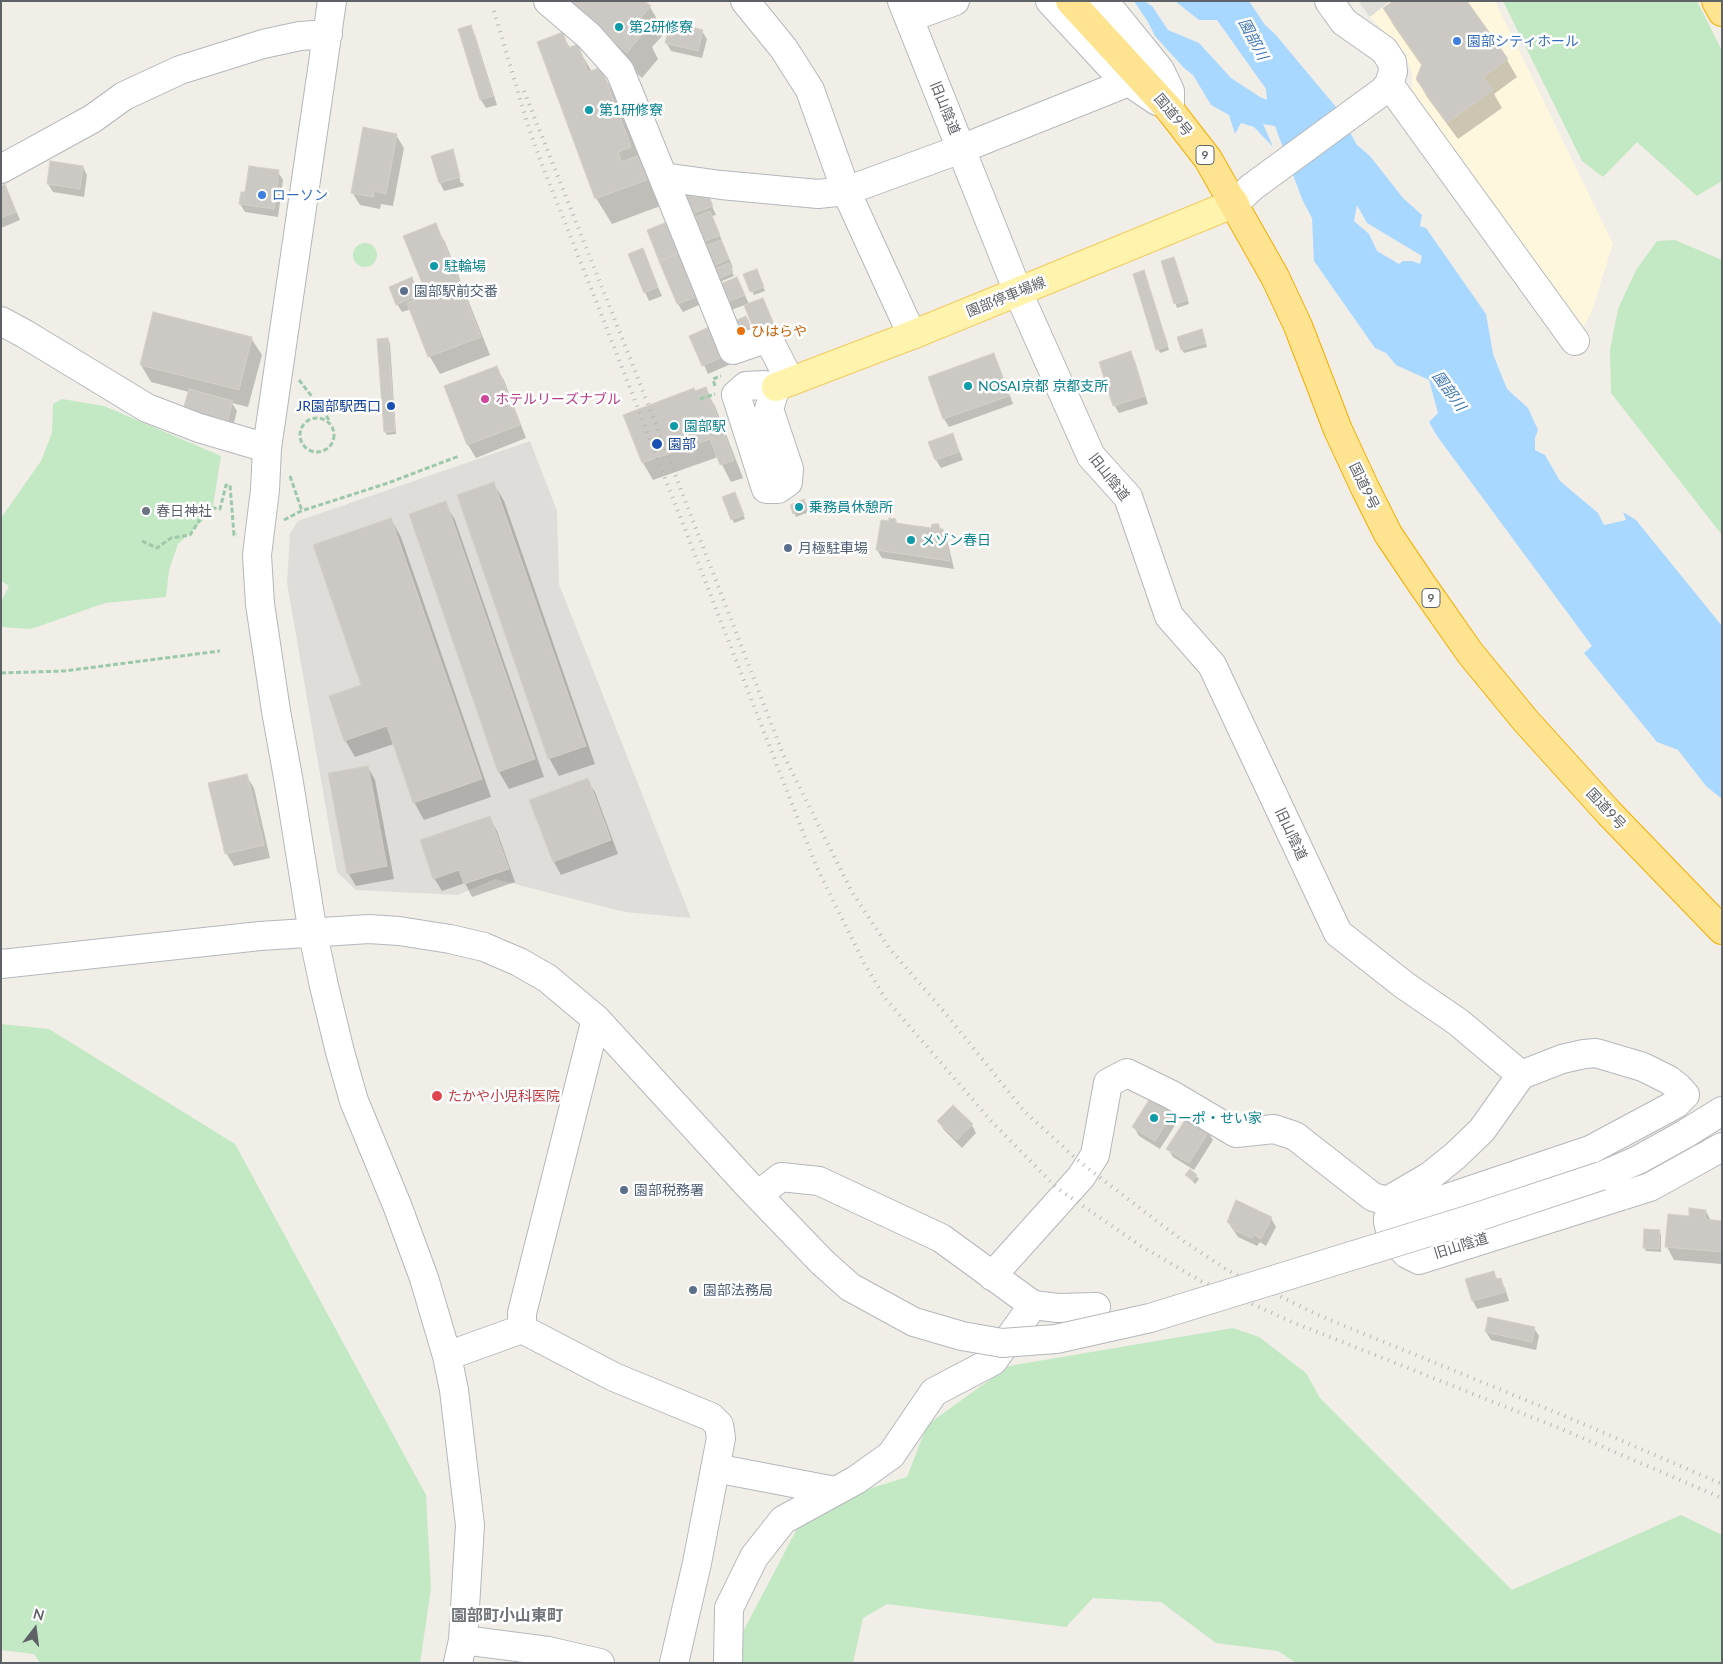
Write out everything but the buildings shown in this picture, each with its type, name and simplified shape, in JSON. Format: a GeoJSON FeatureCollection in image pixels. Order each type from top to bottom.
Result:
{"type":"FeatureCollection","features":[{"type":"Feature","properties":{"kind":"highway","name":"国道9号"},"geometry":{"type":"LineString","coordinates":[[1070,1],[1170,110],[1208,159],[1244,195],[1275,277],[1298,326],[1338,430],[1365,488],[1388,534],[1470,654],[1525,720],[1609,813],[1722,930]]}},
{"type":"Feature","properties":{"kind":"highway"},"geometry":{"type":"LineString","coordinates":[[1716,1],[1722,12]]}},
{"type":"Feature","properties":{"kind":"main road","name":"園部停車場線"},"geometry":{"type":"LineString","coordinates":[[783,384],[1018,292],[1244,195]]}},
{"type":"Feature","properties":{"kind":"street"},"geometry":{"type":"LineString","coordinates":[[332,1],[267,448],[265,490],[257,555],[260,604],[276,712],[313,934],[335,1033],[354,1101],[397,1205],[424,1278],[447,1356],[454,1390],[470,1525],[460,1651],[600,1663]]}},
{"type":"Feature","properties":{"kind":"street"},"geometry":{"type":"LineString","coordinates":[[548,1],[589,36],[620,71],[733,350],[768,338],[783,384]]}},
{"type":"Feature","properties":{"kind":"street"},"geometry":{"type":"LineString","coordinates":[[745,1],[784,49],[810,90],[846,190],[912,335]]}},
{"type":"Feature","properties":{"kind":"street"},"geometry":{"type":"LineString","coordinates":[[905,10],[955,1]]}},
{"type":"Feature","properties":{"kind":"street"},"geometry":{"type":"LineString","coordinates":[[1050,1],[1126,83]]}},
{"type":"Feature","properties":{"kind":"street"},"geometry":{"type":"LineString","coordinates":[[1104,1],[1160,70],[1170,91],[1170,110]]}},
{"type":"Feature","properties":{"kind":"street"},"geometry":{"type":"LineString","coordinates":[[1244,195],[1381,91],[1393,72],[1392,62],[1384,50],[1344,22],[1329,1]]}},
{"type":"Feature","properties":{"kind":"street","name":"旧山陰道"},"geometry":{"type":"LineString","coordinates":[[905,10],[1018,292],[1091,456],[1128,496],[1169,616],[1212,665],[1338,933],[1404,985],[1458,1022],[1521,1075]]}},
{"type":"Feature","properties":{"kind":"street"},"geometry":{"type":"LineString","coordinates":[[1,169],[92,119],[124,96],[180,70],[272,42],[300,36],[328,34]]}},
{"type":"Feature","properties":{"kind":"street"},"geometry":{"type":"LineString","coordinates":[[663,177],[721,185],[818,194],[846,190],[961,149],[1126,83],[1132,84],[1170,110]]}},
{"type":"Feature","properties":{"kind":"street"},"geometry":{"type":"LineString","coordinates":[[1381,91],[1575,341]]}},
{"type":"Feature","properties":{"kind":"street"},"geometry":{"type":"LineString","coordinates":[[1,321],[147,408],[199,428],[267,448]]}},
{"type":"Feature","properties":{"kind":"street"},"geometry":{"type":"LineString","coordinates":[[1,964],[260,936],[370,929],[450,938],[484,948],[519,962],[547,978],[596,1019],[758,1195],[822,1262],[850,1287],[914,1322],[962,1336],[1002,1343],[1056,1339],[1150,1318],[1471,1219],[1601,1176],[1646,1155],[1722,1111]]}},
{"type":"Feature","properties":{"kind":"street"},"geometry":{"type":"LineString","coordinates":[[522,1330],[522,1313],[596,1019]]}},
{"type":"Feature","properties":{"kind":"street"},"geometry":{"type":"LineString","coordinates":[[1596,1053],[1643,1067],[1678,1087],[1685,1095],[1676,1104],[1590,1150],[1387,1210],[1455,1156],[1482,1130],[1521,1075],[1562,1059],[1596,1053]]}},
{"type":"Feature","properties":{"kind":"street"},"geometry":{"type":"LineString","coordinates":[[992,1276],[1081,1176],[1095,1155],[1108,1083],[1127,1073],[1172,1095],[1236,1133],[1274,1129],[1295,1136],[1387,1210]]}},
{"type":"Feature","properties":{"kind":"street","name":"旧山陰道"},"geometry":{"type":"LineString","coordinates":[[1387,1210],[1392,1239],[1407,1254],[1419,1260],[1650,1187],[1722,1147]]}},
{"type":"Feature","properties":{"kind":"street"},"geometry":{"type":"LineString","coordinates":[[758,1195],[781,1177],[819,1181],[941,1238],[1032,1306],[1058,1308],[1096,1307]]}},
{"type":"Feature","properties":{"kind":"street"},"geometry":{"type":"LineString","coordinates":[[728,1663],[729,1608],[754,1557],[783,1520],[856,1480],[891,1455],[934,1392],[993,1361],[1032,1306]]}},
{"type":"Feature","properties":{"kind":"street"},"geometry":{"type":"LineString","coordinates":[[447,1356],[522,1330],[614,1377],[711,1417],[720,1425],[721,1438],[697,1563],[674,1663]]}},
{"type":"Feature","properties":{"kind":"street"},"geometry":{"type":"LineString","coordinates":[[715,1468],[835,1491]]}},
{"type":"Feature","properties":{"kind":"path"},"geometry":{"type":"LineString","coordinates":[[298,378],[334,428],[334,440],[328,449],[323,452],[311,451],[306,448],[300,433],[305,423],[315,418],[321,418],[330,423]]}},
{"type":"Feature","properties":{"kind":"path"},"geometry":{"type":"LineString","coordinates":[[700,399],[718,393]]}},
{"type":"Feature","properties":{"kind":"path"},"geometry":{"type":"LineString","coordinates":[[295,432],[300,433]]}},
{"type":"Feature","properties":{"kind":"path"},"geometry":{"type":"LineString","coordinates":[[282,522],[302,510],[388,483],[459,456]]}},
{"type":"Feature","properties":{"kind":"path"},"geometry":{"type":"LineString","coordinates":[[288,471],[302,510]]}},
{"type":"Feature","properties":{"kind":"path"},"geometry":{"type":"LineString","coordinates":[[142,541],[157,548],[171,538],[190,535],[208,507],[220,509],[226,485],[230,485],[234,535],[242,535]]}},
{"type":"Feature","properties":{"kind":"path"},"geometry":{"type":"LineString","coordinates":[[1,673],[64,671],[220,651]]}},
{"type":"Feature","properties":{"kind":"shaded area"},"geometry":{"type":"Polygon","coordinates":[[[1358,1],[1390,1],[1370,17],[1358,1]]]}},
{"type":"Feature","properties":{"kind":"shaded area"},"geometry":{"type":"Polygon","coordinates":[[[1390,1],[1495,1],[1613,244],[1591,313],[1579,335],[1406,99],[1412,91],[1412,73],[1405,53],[1370,17],[1390,1]]]}},
{"type":"Feature","properties":{"kind":"shaded area"},"geometry":{"type":"Polygon","coordinates":[[[530,441],[557,511],[559,584],[691,918],[625,912],[495,879],[458,895],[356,890],[337,872],[287,583],[290,534],[298,521],[530,441]]]}},
{"type":"Feature","properties":{"kind":"green space"},"geometry":{"type":"Polygon","coordinates":[[[1503,1],[1697,1],[1722,51],[1722,181],[1697,196],[1637,142],[1603,177],[1582,161],[1503,1]]]}},
{"type":"Feature","properties":{"kind":"green space"},"geometry":{"type":"Polygon","coordinates":[[[1675,240],[1722,260],[1722,535],[1611,393],[1610,350],[1618,309],[1636,270],[1657,241],[1675,240]]]}},
{"type":"Feature","properties":{"kind":"green space"},"geometry":{"type":"Polygon","coordinates":[[[365,243],[374,246],[377,255],[374,264],[365,267],[356,264],[353,255],[356,246],[365,243]]]}},
{"type":"Feature","properties":{"kind":"green space"},"geometry":{"type":"Polygon","coordinates":[[[62,399],[104,406],[221,456],[212,512],[178,544],[169,570],[166,597],[105,603],[31,629],[1,627],[1,602],[9,586],[1,581],[1,518],[41,461],[52,433],[53,404],[62,399]]]}},
{"type":"Feature","properties":{"kind":"green space"},"geometry":{"type":"Polygon","coordinates":[[[1,1024],[49,1029],[235,1144],[426,1495],[431,1589],[420,1663],[40,1663],[34,1654],[1,1650],[1,1024]]]}},
{"type":"Feature","properties":{"kind":"green space"},"geometry":{"type":"Polygon","coordinates":[[[1233,1328],[1259,1337],[1306,1373],[1320,1398],[1512,1590],[1681,1515],[1722,1535],[1722,1663],[1296,1663],[1278,1651],[1216,1643],[1161,1602],[1093,1598],[1066,1627],[887,1604],[863,1618],[853,1663],[737,1663],[737,1643],[808,1508],[907,1477],[927,1425],[1009,1366],[1233,1328]]]}},
{"type":"Feature","properties":{"kind":"water","name":"園部川"},"geometry":{"type":"Polygon","coordinates":[[[1134,1],[1144,1],[1152,6],[1168,30],[1199,43],[1231,78],[1267,100],[1266,89],[1217,20],[1199,20],[1175,1],[1249,1],[1265,25],[1275,34],[1336,107],[1357,145],[1370,156],[1403,198],[1422,215],[1420,226],[1426,228],[1486,314],[1493,354],[1507,389],[1528,408],[1538,430],[1535,438],[1535,450],[1545,455],[1560,481],[1598,513],[1604,525],[1626,520],[1623,512],[1636,520],[1722,626],[1722,799],[1706,786],[1678,750],[1657,742],[1584,653],[1592,646],[1437,436],[1429,422],[1438,413],[1429,380],[1396,365],[1386,353],[1375,348],[1314,261],[1312,218],[1302,199],[1275,126],[1263,124],[1273,147],[1254,127],[1241,123],[1235,134],[1229,115],[1211,105],[1193,75],[1184,68],[1155,36],[1134,1]],[[1357,205],[1354,221],[1369,234],[1377,251],[1399,264],[1403,261],[1412,261],[1420,264],[1422,256],[1367,223],[1357,205]]]}},
{"type":"Feature","properties":{"kind":"railway"},"geometry":{"type":"LineString","coordinates":[[494,11],[529,129],[543,167],[817,868],[865,965],[885,998],[992,1122],[1057,1188],[1141,1246],[1201,1281],[1292,1322],[1559,1428],[1722,1498]]}},
{"type":"Feature","properties":{"kind":"railway"},"geometry":{"type":"LineString","coordinates":[[524,91],[632,363],[783,754],[852,892],[889,948],[941,1008],[1025,1112],[1081,1163],[1179,1238],[1227,1270],[1318,1315],[1560,1414],[1722,1484]]}},
{"type":"Feature","properties":{"kind":"place","name":"第2研修寮"},"geometry":{"type":"Point","coordinates":[619,27]}},
{"type":"Feature","properties":{"kind":"place","name":"園部シティホール"},"geometry":{"type":"Point","coordinates":[1457,41]}},
{"type":"Feature","properties":{"kind":"place","name":"第1研修寮"},"geometry":{"type":"Point","coordinates":[589,110]}},
{"type":"Feature","properties":{"kind":"place","name":"ローソン"},"geometry":{"type":"Point","coordinates":[262,195]}},
{"type":"Feature","properties":{"kind":"place","name":"駐輪場"},"geometry":{"type":"Point","coordinates":[434,266]}},
{"type":"Feature","properties":{"kind":"place","name":"園部駅前交番"},"geometry":{"type":"Point","coordinates":[404,291]}},
{"type":"Feature","properties":{"kind":"place","name":"ひはらや"},"geometry":{"type":"Point","coordinates":[741,331]}},
{"type":"Feature","properties":{"kind":"place","name":"NOSAI京都 京都支所"},"geometry":{"type":"Point","coordinates":[968,386]}},
{"type":"Feature","properties":{"kind":"place","name":"ホテルリーズナブル"},"geometry":{"type":"Point","coordinates":[485,399]}},
{"type":"Feature","properties":{"kind":"place","name":"JR園部駅西口"},"geometry":{"type":"Point","coordinates":[391,406]}},
{"type":"Feature","properties":{"kind":"place","name":"園部駅"},"geometry":{"type":"Point","coordinates":[674,426]}},
{"type":"Feature","properties":{"kind":"place","name":"園部"},"geometry":{"type":"Point","coordinates":[657,444]}},
{"type":"Feature","properties":{"kind":"place","name":"乗務員休憩所"},"geometry":{"type":"Point","coordinates":[799,507]}},
{"type":"Feature","properties":{"kind":"place","name":"春日神社"},"geometry":{"type":"Point","coordinates":[146,511]}},
{"type":"Feature","properties":{"kind":"place","name":"メゾン春日"},"geometry":{"type":"Point","coordinates":[911,540]}},
{"type":"Feature","properties":{"kind":"place","name":"月極駐車場"},"geometry":{"type":"Point","coordinates":[788,548]}},
{"type":"Feature","properties":{"kind":"place","name":"たかや小児科医院"},"geometry":{"type":"Point","coordinates":[437,1096]}},
{"type":"Feature","properties":{"kind":"place","name":"コーポ・せい家"},"geometry":{"type":"Point","coordinates":[1154,1118]}},
{"type":"Feature","properties":{"kind":"place","name":"園部税務署"},"geometry":{"type":"Point","coordinates":[624,1190]}},
{"type":"Feature","properties":{"kind":"place","name":"園部法務局"},"geometry":{"type":"Point","coordinates":[693,1290]}},
{"type":"Feature","properties":{"kind":"district","name":"園部町小山東町"},"geometry":{"type":"Point","coordinates":[507,1616]}}]}
